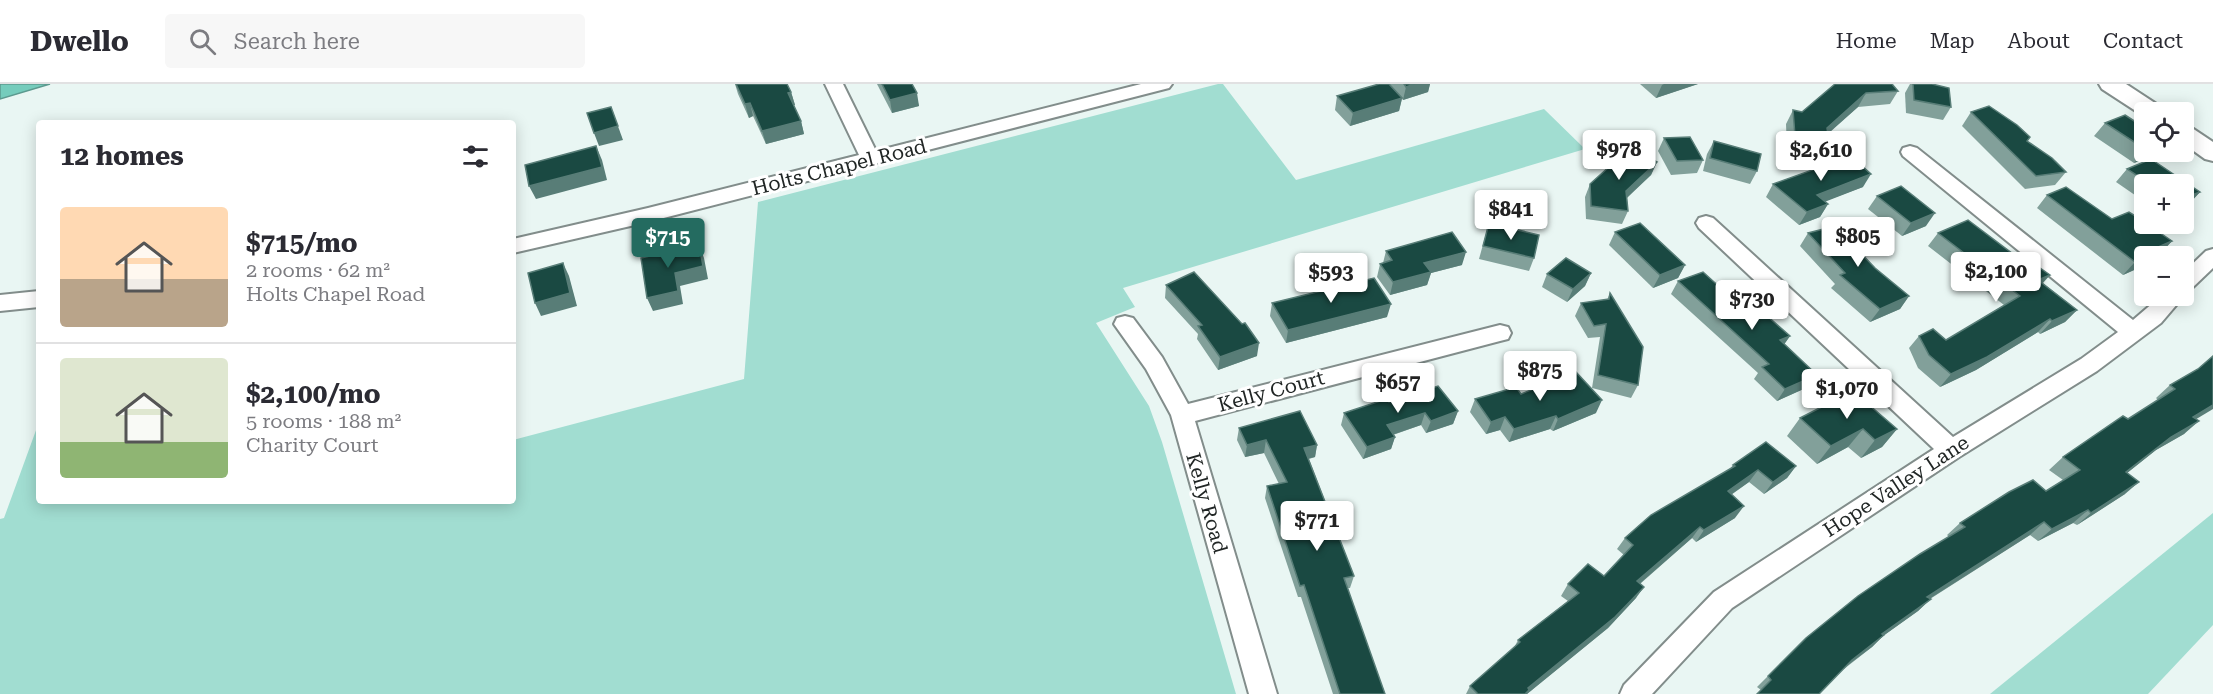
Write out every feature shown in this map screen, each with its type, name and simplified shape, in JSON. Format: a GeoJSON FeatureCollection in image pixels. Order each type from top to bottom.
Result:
{"type":"FeatureCollection","features":[{"type":"Feature","properties":{"kind":"street"},"geometry":{"type":"LineString","coordinates":[[834,84],[871,159]]}},
{"type":"Feature","properties":{"kind":"street","name":"Holts Chapel Road"},"geometry":{"type":"LineString","coordinates":[[516,245],[618,223],[1163,84]]}},
{"type":"Feature","properties":{"kind":"street"},"geometry":{"type":"LineString","coordinates":[[2110,84],[2138,102]]}},
{"type":"Feature","properties":{"kind":"street"},"geometry":{"type":"LineString","coordinates":[[2194,140],[2213,153]]}},
{"type":"Feature","properties":{"kind":"street"},"geometry":{"type":"LineString","coordinates":[[1910,152],[2134,333]]}},
{"type":"Feature","properties":{"kind":"street"},"geometry":{"type":"LineString","coordinates":[[1707,223],[1951,450]]}},
{"type":"Feature","properties":{"kind":"street"},"geometry":{"type":"LineString","coordinates":[[2194,274],[2213,256]]}},
{"type":"Feature","properties":{"kind":"street"},"geometry":{"type":"LineString","coordinates":[[0,303],[36,300]]}},
{"type":"Feature","properties":{"kind":"street","name":"Hope Valley Lane"},"geometry":{"type":"LineString","coordinates":[[1634,694],[1723,600],[1951,450],[2089,365],[2134,333],[2163,306]]}},
{"type":"Feature","properties":{"kind":"street","name":"Kelly Road"},"geometry":{"type":"LineString","coordinates":[[1125,324],[1154,363],[1182,415],[1263,694]]}},
{"type":"Feature","properties":{"kind":"street","name":"Kelly Court"},"geometry":{"type":"LineString","coordinates":[[1182,415],[1500,333]]}},
{"type":"Feature","properties":{"kind":"shaded area"},"geometry":{"type":"Polygon","coordinates":[[[0,84],[50,84],[0,99],[0,84]]]}},
{"type":"Feature","properties":{"kind":"shaded area"},"geometry":{"type":"Polygon","coordinates":[[[1218,84],[1223,84],[1296,180],[1544,109],[1585,149],[1123,288],[1135,307],[1096,323],[1149,406],[1162,442],[1236,694],[0,694],[0,519],[4,518],[36,430],[36,504],[516,504],[516,439],[744,379],[758,202],[1218,84]]]}},
{"type":"Feature","properties":{"kind":"shaded area"},"geometry":{"type":"Polygon","coordinates":[[[2213,513],[2213,625],[2148,694],[1990,694],[2213,513]]]}},
{"type":"Feature","properties":{"kind":"building"},"geometry":{"type":"Polygon","coordinates":[[[736,84],[787,84],[791,92],[788,93],[801,121],[762,131],[750,103],[745,104],[736,84]]]}},
{"type":"Feature","properties":{"kind":"building"},"geometry":{"type":"Polygon","coordinates":[[[882,84],[912,84],[917,93],[890,100],[882,84]]]}},
{"type":"Feature","properties":{"kind":"building"},"geometry":{"type":"Polygon","coordinates":[[[1379,84],[1389,84],[1402,98],[1353,113],[1337,96],[1379,84]]]}},
{"type":"Feature","properties":{"kind":"building"},"geometry":{"type":"Polygon","coordinates":[[[1835,84],[1892,84],[1898,91],[1866,93],[1827,128],[1829,142],[1795,136],[1793,110],[1802,112],[1835,84]]]}},
{"type":"Feature","properties":{"kind":"building"},"geometry":{"type":"Polygon","coordinates":[[[1913,84],[1932,84],[1949,88],[1951,107],[1914,100],[1913,84]]]}},
{"type":"Feature","properties":{"kind":"building"},"geometry":{"type":"Polygon","coordinates":[[[1989,106],[2017,125],[2030,137],[2027,141],[2052,158],[2066,172],[2036,176],[1971,112],[1989,106]]]}},
{"type":"Feature","properties":{"kind":"building"},"geometry":{"type":"Polygon","coordinates":[[[611,107],[618,126],[594,133],[587,113],[611,107]]]}},
{"type":"Feature","properties":{"kind":"building"},"geometry":{"type":"Polygon","coordinates":[[[2125,115],[2134,121],[2134,142],[2105,123],[2125,115]]]}},
{"type":"Feature","properties":{"kind":"building"},"geometry":{"type":"Polygon","coordinates":[[[1690,137],[1703,160],[1677,161],[1664,138],[1690,137]]]}},
{"type":"Feature","properties":{"kind":"building"},"geometry":{"type":"Polygon","coordinates":[[[1714,141],[1761,154],[1757,171],[1710,158],[1714,141]]]}},
{"type":"Feature","properties":{"kind":"building"},"geometry":{"type":"Polygon","coordinates":[[[596,146],[602,167],[529,186],[525,165],[596,146]]]}},
{"type":"Feature","properties":{"kind":"building"},"geometry":{"type":"Polygon","coordinates":[[[1630,148],[1657,162],[1626,191],[1628,211],[1591,206],[1590,184],[1630,148]]]}},
{"type":"Feature","properties":{"kind":"building"},"geometry":{"type":"Polygon","coordinates":[[[1851,156],[1871,174],[1817,195],[1828,204],[1807,212],[1773,184],[1851,156]]]}},
{"type":"Feature","properties":{"kind":"building"},"geometry":{"type":"Polygon","coordinates":[[[2144,162],[2155,162],[2173,174],[2135,174],[2127,169],[2144,162]]]}},
{"type":"Feature","properties":{"kind":"building"},"geometry":{"type":"Polygon","coordinates":[[[1901,186],[1935,213],[1911,223],[1877,196],[1901,186]]]}},
{"type":"Feature","properties":{"kind":"building"},"geometry":{"type":"Polygon","coordinates":[[[2066,187],[2112,219],[2129,212],[2134,215],[2134,234],[2162,234],[2172,241],[2160,246],[2134,246],[2134,261],[2047,195],[2066,187]]]}},
{"type":"Feature","properties":{"kind":"building"},"geometry":{"type":"Polygon","coordinates":[[[1968,220],[2025,263],[2030,261],[2050,275],[2038,280],[2077,310],[2052,321],[2050,319],[1987,357],[1951,374],[1929,355],[1919,336],[1933,329],[1946,340],[2020,296],[1938,233],[1968,220]]]}},
{"type":"Feature","properties":{"kind":"building"},"geometry":{"type":"Polygon","coordinates":[[[1489,223],[1539,235],[1534,258],[1483,246],[1489,223]]]}},
{"type":"Feature","properties":{"kind":"building"},"geometry":{"type":"Polygon","coordinates":[[[1640,223],[1685,265],[1660,275],[1615,232],[1640,223]]]}},
{"type":"Feature","properties":{"kind":"building"},"geometry":{"type":"Polygon","coordinates":[[[1835,226],[1875,268],[1909,296],[1880,309],[1840,275],[1845,273],[1808,233],[1835,226]]]}},
{"type":"Feature","properties":{"kind":"building"},"geometry":{"type":"Polygon","coordinates":[[[1452,232],[1466,252],[1424,263],[1431,272],[1393,282],[1380,264],[1392,260],[1386,251],[1452,232]]]}},
{"type":"Feature","properties":{"kind":"building"},"geometry":{"type":"Polygon","coordinates":[[[699,245],[703,266],[675,273],[678,291],[647,298],[641,258],[699,245]]]}},
{"type":"Feature","properties":{"kind":"building"},"geometry":{"type":"Polygon","coordinates":[[[1566,258],[1591,273],[1573,289],[1547,274],[1566,258]]]}},
{"type":"Feature","properties":{"kind":"building"},"geometry":{"type":"Polygon","coordinates":[[[563,263],[570,293],[535,303],[528,273],[563,263]]]}},
{"type":"Feature","properties":{"kind":"building"},"geometry":{"type":"Polygon","coordinates":[[[1194,272],[1242,324],[1245,323],[1259,343],[1220,357],[1198,326],[1202,325],[1166,285],[1194,272]]]}},
{"type":"Feature","properties":{"kind":"building"},"geometry":{"type":"Polygon","coordinates":[[[1703,272],[1745,310],[1756,306],[1790,336],[1780,340],[1817,375],[1785,389],[1762,367],[1769,364],[1678,281],[1703,272]]]}},
{"type":"Feature","properties":{"kind":"building"},"geometry":{"type":"Polygon","coordinates":[[[1374,278],[1391,304],[1288,330],[1272,303],[1374,278]]]}},
{"type":"Feature","properties":{"kind":"building"},"geometry":{"type":"Polygon","coordinates":[[[1610,293],[1643,347],[1638,385],[1598,375],[1606,324],[1594,326],[1581,303],[1609,299],[1610,293]]]}},
{"type":"Feature","properties":{"kind":"building"},"geometry":{"type":"Polygon","coordinates":[[[2213,356],[2213,405],[2193,417],[2199,421],[2171,437],[2126,472],[2139,482],[2091,513],[2088,510],[2052,529],[2044,522],[1927,597],[1931,599],[1882,634],[1884,635],[1852,660],[1819,694],[1757,694],[1771,680],[1768,676],[1806,638],[1858,596],[1965,527],[1960,523],[2009,492],[2033,480],[2046,491],[2080,470],[2063,457],[2123,416],[2128,419],[2175,389],[2170,385],[2198,369],[2213,356]]]}},
{"type":"Feature","properties":{"kind":"building"},"geometry":{"type":"Polygon","coordinates":[[[1576,372],[1602,400],[1558,419],[1556,416],[1514,429],[1505,417],[1491,422],[1475,399],[1516,387],[1521,394],[1576,372]]]}},
{"type":"Feature","properties":{"kind":"building"},"geometry":{"type":"Polygon","coordinates":[[[1438,386],[1458,411],[1431,421],[1425,413],[1387,425],[1395,437],[1367,447],[1344,413],[1386,399],[1389,402],[1438,386]]]}},
{"type":"Feature","properties":{"kind":"building"},"geometry":{"type":"Polygon","coordinates":[[[1853,391],[1897,429],[1875,440],[1863,429],[1831,446],[1800,418],[1853,391]]]}},
{"type":"Feature","properties":{"kind":"building"},"geometry":{"type":"Polygon","coordinates":[[[1300,411],[1317,445],[1304,448],[1354,576],[1344,578],[1385,694],[1340,694],[1304,585],[1300,586],[1267,486],[1287,482],[1266,440],[1247,445],[1239,428],[1300,411]]]}},
{"type":"Feature","properties":{"kind":"building"},"geometry":{"type":"Polygon","coordinates":[[[1766,442],[1796,466],[1773,482],[1758,470],[1728,491],[1744,506],[1704,530],[1700,527],[1637,581],[1644,587],[1615,617],[1528,688],[1525,694],[1478,694],[1470,686],[1520,642],[1518,640],[1579,593],[1568,584],[1588,564],[1604,576],[1633,545],[1625,538],[1651,515],[1735,466],[1733,465],[1766,442]]]}}]}
